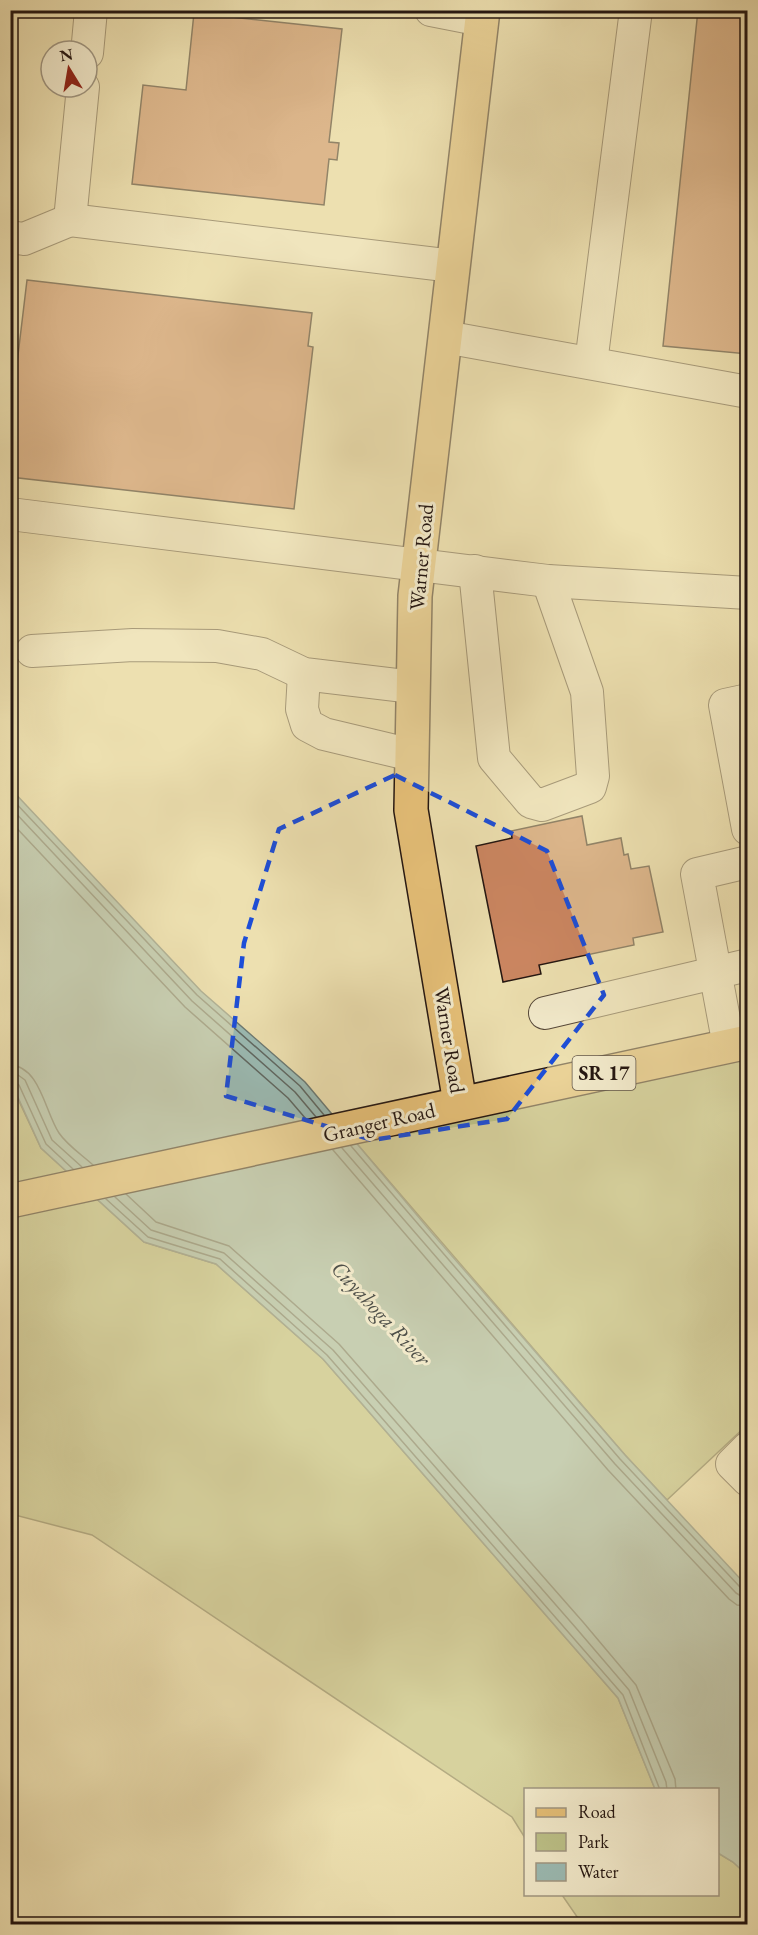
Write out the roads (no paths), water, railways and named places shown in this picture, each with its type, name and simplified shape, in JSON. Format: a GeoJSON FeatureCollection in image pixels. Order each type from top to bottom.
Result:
{"type":"FeatureCollection","features":[{"type":"Feature","properties":{"kind":"main road","name":"Warner Road"},"geometry":{"type":"LineString","coordinates":[[460,1103],[411,810],[413,687],[415,596],[482,15]]}},
{"type":"Feature","properties":{"kind":"main road","name":"Granger Road"},"geometry":{"type":"LineString","coordinates":[[10,1200],[738,1044]]}},
{"type":"Feature","properties":{"kind":"lane"},"geometry":{"type":"LineString","coordinates":[[89,39],[92,10]]}},
{"type":"Feature","properties":{"kind":"lane"},"geometry":{"type":"LineString","coordinates":[[431,10],[482,15]]}},
{"type":"Feature","properties":{"kind":"lane"},"geometry":{"type":"LineString","coordinates":[[591,363],[636,10]]}},
{"type":"Feature","properties":{"kind":"lane"},"geometry":{"type":"LineString","coordinates":[[70,220],[83,99]]}},
{"type":"Feature","properties":{"kind":"lane"},"geometry":{"type":"LineString","coordinates":[[10,237],[24,239],[70,220],[453,266]]}},
{"type":"Feature","properties":{"kind":"lane"},"geometry":{"type":"LineString","coordinates":[[445,337],[747,392]]}},
{"type":"Feature","properties":{"kind":"lane"},"geometry":{"type":"LineString","coordinates":[[10,514],[548,581],[747,593]]}},
{"type":"Feature","properties":{"kind":"lane"},"geometry":{"type":"LineString","coordinates":[[475,571],[494,758],[531,802],[542,805],[590,787],[592,776],[587,692],[548,581]]}},
{"type":"Feature","properties":{"kind":"lane"},"geometry":{"type":"LineString","coordinates":[[32,651],[133,645],[217,646],[262,654],[304,674],[413,687]]}},
{"type":"Feature","properties":{"kind":"lane"},"geometry":{"type":"LineString","coordinates":[[304,674],[302,710],[307,725],[324,734],[412,755]]}},
{"type":"Feature","properties":{"kind":"lane"},"geometry":{"type":"LineString","coordinates":[[747,700],[725,705],[747,828]]}},
{"type":"Feature","properties":{"kind":"lane"},"geometry":{"type":"LineString","coordinates":[[738,1044],[716,972],[697,874],[747,862]]}},
{"type":"Feature","properties":{"kind":"lane"},"geometry":{"type":"LineString","coordinates":[[545,1013],[747,965]]}},
{"type":"Feature","properties":{"kind":"lane"},"geometry":{"type":"LineString","coordinates":[[747,1448],[732,1464],[747,1480]]}},
{"type":"Feature","properties":{"kind":"water","name":"Cuyahoga River"},"geometry":{"type":"Polygon","coordinates":[[[10,788],[201,991],[305,1082],[432,1233],[625,1455],[747,1586],[747,1875],[733,1862],[719,1854],[719,1788],[655,1788],[618,1698],[323,1359],[216,1264],[144,1242],[41,1148],[11,1082],[10,788]]]}}]}
